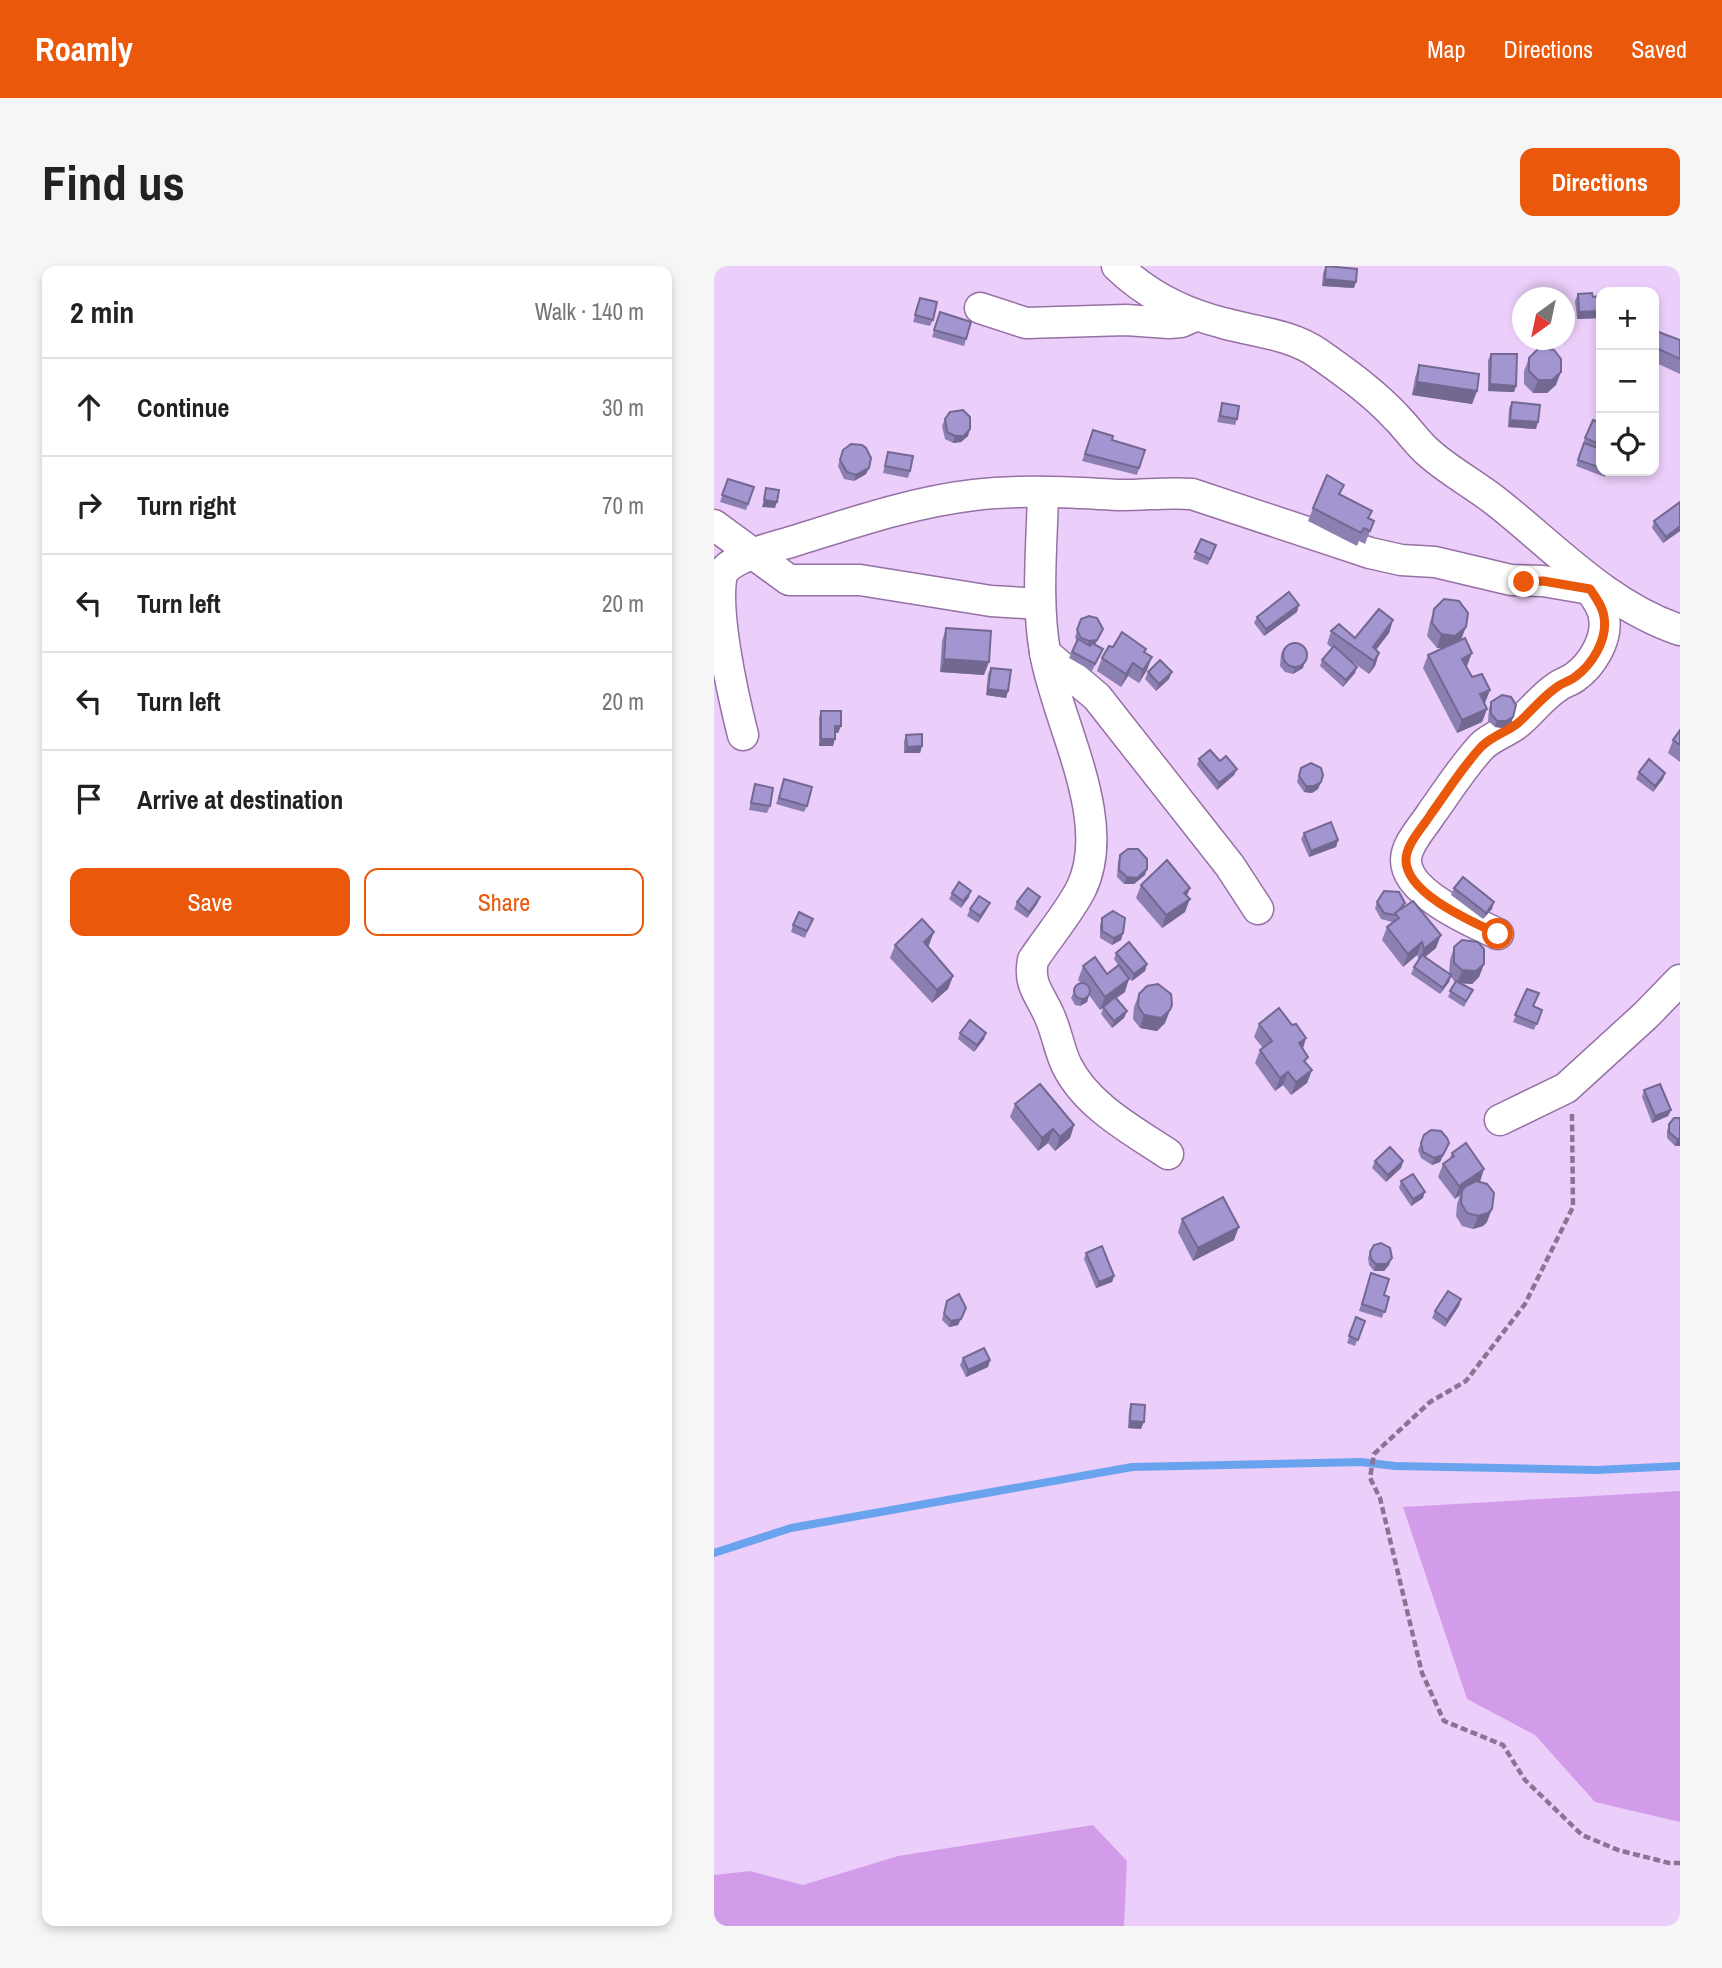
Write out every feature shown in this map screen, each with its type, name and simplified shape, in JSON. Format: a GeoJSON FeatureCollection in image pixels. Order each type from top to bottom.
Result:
{"type":"FeatureCollection","features":[{"type":"Feature","properties":{"kind":"street"},"geometry":{"type":"LineString","coordinates":[[1117,266],[1157,297],[1195,316],[1280,336],[1299,342],[1316,352],[1369,391],[1430,454],[1497,502],[1592,586],[1630,608],[1680,630]]}},
{"type":"Feature","properties":{"kind":"street"},"geometry":{"type":"LineString","coordinates":[[980,308],[1026,323],[1126,320],[1169,323],[1181,322],[1195,316]]}},
{"type":"Feature","properties":{"kind":"street"},"geometry":{"type":"LineString","coordinates":[[743,735],[717,634],[715,608],[718,575],[752,554],[929,503],[974,495],[1043,492],[1192,494],[1370,553],[1401,560],[1435,562],[1511,580],[1592,586]]}},
{"type":"Feature","properties":{"kind":"street"},"geometry":{"type":"LineString","coordinates":[[1043,492],[1040,604],[1045,653],[1078,764],[1086,799],[1091,845],[1081,890],[1033,960],[1032,982],[1050,1016],[1065,1063],[1082,1090],[1116,1119],[1168,1154]]}},
{"type":"Feature","properties":{"kind":"street"},"geometry":{"type":"LineString","coordinates":[[714,525],[789,580],[860,580],[991,601],[1040,604]]}},
{"type":"Feature","properties":{"kind":"street"},"geometry":{"type":"LineString","coordinates":[[1498,934],[1459,916],[1433,898],[1416,883],[1408,870],[1406,859],[1411,845],[1481,747],[1498,733],[1515,726],[1556,687],[1575,677],[1588,665],[1600,647],[1605,618],[1592,586]]}},
{"type":"Feature","properties":{"kind":"street"},"geometry":{"type":"LineString","coordinates":[[1045,653],[1105,705],[1199,830],[1230,866],[1258,909]]}},
{"type":"Feature","properties":{"kind":"street"},"geometry":{"type":"LineString","coordinates":[[1500,1120],[1566,1088],[1680,980]]}},
{"type":"Feature","properties":{"kind":"path"},"geometry":{"type":"LineString","coordinates":[[1572,1083],[1573,1207],[1525,1304],[1466,1381],[1430,1402],[1374,1454],[1370,1478],[1380,1498],[1422,1673],[1444,1721],[1503,1745],[1525,1780],[1582,1835],[1618,1850],[1669,1863],[1680,1863]]}},
{"type":"Feature","properties":{"kind":"shaded area"},"geometry":{"type":"Polygon","coordinates":[[[1680,1491],[1680,1822],[1595,1802],[1535,1735],[1467,1699],[1403,1507],[1680,1491]]]}},
{"type":"Feature","properties":{"kind":"shaded area"},"geometry":{"type":"Polygon","coordinates":[[[1093,1825],[1127,1861],[1124,1926],[714,1926],[714,1875],[750,1871],[803,1885],[898,1856],[1093,1825]]]}},
{"type":"Feature","properties":{"kind":"building"},"geometry":{"type":"Polygon","coordinates":[[[1326,266],[1357,269],[1356,282],[1325,279],[1326,266]]]}},
{"type":"Feature","properties":{"kind":"building"},"geometry":{"type":"Polygon","coordinates":[[[1592,293],[1593,297],[1596,297],[1596,311],[1579,312],[1578,294],[1592,293]]]}},
{"type":"Feature","properties":{"kind":"building"},"geometry":{"type":"Polygon","coordinates":[[[920,298],[937,302],[933,320],[915,315],[920,298]]]}},
{"type":"Feature","properties":{"kind":"building"},"geometry":{"type":"Polygon","coordinates":[[[940,312],[971,322],[966,339],[934,330],[940,312]]]}},
{"type":"Feature","properties":{"kind":"building"},"geometry":{"type":"Polygon","coordinates":[[[1659,332],[1680,340],[1680,359],[1659,349],[1659,332]]]}},
{"type":"Feature","properties":{"kind":"building"},"geometry":{"type":"Polygon","coordinates":[[[1537,350],[1554,350],[1561,359],[1561,372],[1552,380],[1538,380],[1529,371],[1529,358],[1537,350]]]}},
{"type":"Feature","properties":{"kind":"building"},"geometry":{"type":"Polygon","coordinates":[[[1491,354],[1517,354],[1516,386],[1490,384],[1491,354]]]}},
{"type":"Feature","properties":{"kind":"building"},"geometry":{"type":"Polygon","coordinates":[[[1419,365],[1479,374],[1477,391],[1417,382],[1419,365]]]}},
{"type":"Feature","properties":{"kind":"building"},"geometry":{"type":"Polygon","coordinates":[[[1512,402],[1540,405],[1538,422],[1510,420],[1512,402]]]}},
{"type":"Feature","properties":{"kind":"building"},"geometry":{"type":"Polygon","coordinates":[[[1222,403],[1239,406],[1237,419],[1220,416],[1222,403]]]}},
{"type":"Feature","properties":{"kind":"building"},"geometry":{"type":"Polygon","coordinates":[[[963,410],[970,417],[970,429],[964,436],[947,432],[945,419],[950,412],[963,410]]]}},
{"type":"Feature","properties":{"kind":"building"},"geometry":{"type":"Polygon","coordinates":[[[1593,420],[1596,421],[1596,443],[1585,438],[1593,420]]]}},
{"type":"Feature","properties":{"kind":"building"},"geometry":{"type":"Polygon","coordinates":[[[1093,430],[1113,436],[1112,440],[1145,450],[1139,468],[1085,454],[1093,430]]]}},
{"type":"Feature","properties":{"kind":"building"},"geometry":{"type":"Polygon","coordinates":[[[1584,443],[1596,447],[1596,466],[1578,460],[1584,443]]]}},
{"type":"Feature","properties":{"kind":"building"},"geometry":{"type":"Polygon","coordinates":[[[851,444],[862,445],[871,458],[869,468],[856,475],[847,472],[840,460],[843,450],[851,444]]]}},
{"type":"Feature","properties":{"kind":"building"},"geometry":{"type":"Polygon","coordinates":[[[888,452],[913,456],[910,471],[885,466],[888,452]]]}},
{"type":"Feature","properties":{"kind":"building"},"geometry":{"type":"Polygon","coordinates":[[[1327,475],[1344,485],[1339,494],[1372,511],[1368,518],[1374,521],[1370,531],[1364,528],[1361,533],[1313,508],[1327,475]]]}},
{"type":"Feature","properties":{"kind":"building"},"geometry":{"type":"Polygon","coordinates":[[[728,479],[754,487],[748,504],[722,495],[728,479]]]}},
{"type":"Feature","properties":{"kind":"building"},"geometry":{"type":"Polygon","coordinates":[[[766,488],[779,490],[777,502],[764,500],[766,488]]]}},
{"type":"Feature","properties":{"kind":"building"},"geometry":{"type":"Polygon","coordinates":[[[1680,502],[1680,526],[1666,537],[1654,521],[1680,502]]]}},
{"type":"Feature","properties":{"kind":"building"},"geometry":{"type":"Polygon","coordinates":[[[1201,539],[1216,545],[1210,559],[1195,552],[1201,539]]]}},
{"type":"Feature","properties":{"kind":"building"},"geometry":{"type":"Polygon","coordinates":[[[1289,592],[1299,605],[1266,629],[1257,617],[1289,592]]]}},
{"type":"Feature","properties":{"kind":"building"},"geometry":{"type":"Polygon","coordinates":[[[1444,599],[1459,601],[1468,613],[1466,627],[1455,636],[1441,634],[1432,623],[1434,609],[1444,599]]]}},
{"type":"Feature","properties":{"kind":"building"},"geometry":{"type":"Polygon","coordinates":[[[1379,609],[1393,620],[1373,647],[1379,653],[1374,661],[1331,631],[1339,624],[1355,638],[1379,609]]]}},
{"type":"Feature","properties":{"kind":"building"},"geometry":{"type":"Polygon","coordinates":[[[1089,616],[1097,618],[1103,629],[1097,640],[1081,638],[1077,630],[1081,619],[1089,616]]]}},
{"type":"Feature","properties":{"kind":"building"},"geometry":{"type":"Polygon","coordinates":[[[946,628],[991,631],[989,662],[944,659],[946,628]]]}},
{"type":"Feature","properties":{"kind":"building"},"geometry":{"type":"Polygon","coordinates":[[[1122,632],[1146,649],[1144,652],[1152,657],[1143,670],[1133,663],[1126,674],[1102,658],[1122,632]]]}},
{"type":"Feature","properties":{"kind":"building"},"geometry":{"type":"Polygon","coordinates":[[[1465,638],[1472,653],[1462,659],[1472,677],[1482,674],[1490,690],[1480,694],[1487,709],[1462,720],[1428,655],[1465,638]]]}},
{"type":"Feature","properties":{"kind":"building"},"geometry":{"type":"Polygon","coordinates":[[[1078,639],[1103,649],[1095,664],[1072,652],[1078,639]]]}},
{"type":"Feature","properties":{"kind":"building"},"geometry":{"type":"Polygon","coordinates":[[[1295,643],[1304,646],[1307,655],[1304,664],[1295,667],[1286,664],[1283,655],[1286,646],[1295,643]]]}},
{"type":"Feature","properties":{"kind":"building"},"geometry":{"type":"Polygon","coordinates":[[[1334,646],[1357,667],[1346,680],[1322,660],[1334,646]]]}},
{"type":"Feature","properties":{"kind":"building"},"geometry":{"type":"Polygon","coordinates":[[[1160,660],[1172,672],[1159,684],[1148,672],[1160,660]]]}},
{"type":"Feature","properties":{"kind":"building"},"geometry":{"type":"Polygon","coordinates":[[[991,668],[1011,670],[1008,691],[988,689],[991,668]]]}},
{"type":"Feature","properties":{"kind":"building"},"geometry":{"type":"Polygon","coordinates":[[[1502,695],[1511,697],[1516,705],[1513,717],[1506,721],[1497,721],[1491,714],[1491,702],[1502,695]]]}},
{"type":"Feature","properties":{"kind":"building"},"geometry":{"type":"Polygon","coordinates":[[[821,711],[841,711],[841,726],[835,726],[835,739],[821,739],[821,711]]]}},
{"type":"Feature","properties":{"kind":"building"},"geometry":{"type":"Polygon","coordinates":[[[1680,730],[1680,745],[1673,740],[1680,730]]]}},
{"type":"Feature","properties":{"kind":"building"},"geometry":{"type":"Polygon","coordinates":[[[922,734],[922,746],[907,747],[906,735],[922,734]]]}},
{"type":"Feature","properties":{"kind":"building"},"geometry":{"type":"Polygon","coordinates":[[[1210,750],[1220,761],[1226,756],[1237,769],[1219,783],[1199,759],[1210,750]]]}},
{"type":"Feature","properties":{"kind":"building"},"geometry":{"type":"Polygon","coordinates":[[[1649,759],[1665,773],[1655,786],[1639,772],[1649,759]]]}},
{"type":"Feature","properties":{"kind":"building"},"geometry":{"type":"Polygon","coordinates":[[[1311,763],[1321,768],[1323,775],[1321,782],[1306,786],[1299,776],[1301,768],[1311,763]]]}},
{"type":"Feature","properties":{"kind":"building"},"geometry":{"type":"Polygon","coordinates":[[[784,779],[812,787],[807,806],[779,798],[784,779]]]}},
{"type":"Feature","properties":{"kind":"building"},"geometry":{"type":"Polygon","coordinates":[[[755,784],[773,788],[770,806],[751,803],[755,784]]]}},
{"type":"Feature","properties":{"kind":"building"},"geometry":{"type":"Polygon","coordinates":[[[1331,822],[1338,840],[1311,851],[1304,833],[1331,822]]]}},
{"type":"Feature","properties":{"kind":"building"},"geometry":{"type":"Polygon","coordinates":[[[1128,849],[1138,849],[1147,859],[1147,869],[1137,878],[1127,877],[1119,870],[1120,855],[1128,849]]]}},
{"type":"Feature","properties":{"kind":"building"},"geometry":{"type":"Polygon","coordinates":[[[1167,860],[1190,888],[1184,893],[1190,899],[1166,915],[1141,885],[1167,860]]]}},
{"type":"Feature","properties":{"kind":"building"},"geometry":{"type":"Polygon","coordinates":[[[1463,877],[1494,902],[1486,913],[1454,888],[1463,877]]]}},
{"type":"Feature","properties":{"kind":"building"},"geometry":{"type":"Polygon","coordinates":[[[959,882],[971,891],[963,901],[952,893],[959,882]]]}},
{"type":"Feature","properties":{"kind":"building"},"geometry":{"type":"Polygon","coordinates":[[[1028,888],[1040,897],[1029,912],[1017,902],[1028,888]]]}},
{"type":"Feature","properties":{"kind":"building"},"geometry":{"type":"Polygon","coordinates":[[[1384,891],[1399,892],[1405,903],[1395,915],[1384,913],[1377,902],[1384,891]]]}},
{"type":"Feature","properties":{"kind":"building"},"geometry":{"type":"Polygon","coordinates":[[[979,896],[990,903],[980,916],[970,909],[979,896]]]}},
{"type":"Feature","properties":{"kind":"building"},"geometry":{"type":"Polygon","coordinates":[[[1413,901],[1441,935],[1424,949],[1422,942],[1408,954],[1387,927],[1399,918],[1395,913],[1413,901]]]}},
{"type":"Feature","properties":{"kind":"building"},"geometry":{"type":"Polygon","coordinates":[[[1113,911],[1125,918],[1123,933],[1114,938],[1102,931],[1102,918],[1113,911]]]}},
{"type":"Feature","properties":{"kind":"building"},"geometry":{"type":"Polygon","coordinates":[[[799,912],[813,919],[807,931],[793,925],[799,912]]]}},
{"type":"Feature","properties":{"kind":"building"},"geometry":{"type":"Polygon","coordinates":[[[922,919],[934,932],[924,942],[953,976],[937,990],[895,945],[922,919]]]}},
{"type":"Feature","properties":{"kind":"building"},"geometry":{"type":"Polygon","coordinates":[[[1462,940],[1478,942],[1484,949],[1484,964],[1476,971],[1462,970],[1454,963],[1454,947],[1462,940]]]}},
{"type":"Feature","properties":{"kind":"building"},"geometry":{"type":"Polygon","coordinates":[[[1129,942],[1147,964],[1134,974],[1116,953],[1129,942]]]}},
{"type":"Feature","properties":{"kind":"building"},"geometry":{"type":"Polygon","coordinates":[[[1422,955],[1451,975],[1443,988],[1414,967],[1422,955]]]}},
{"type":"Feature","properties":{"kind":"building"},"geometry":{"type":"Polygon","coordinates":[[[1095,957],[1107,974],[1119,965],[1129,979],[1105,997],[1083,966],[1095,957]]]}},
{"type":"Feature","properties":{"kind":"building"},"geometry":{"type":"Polygon","coordinates":[[[1456,981],[1473,990],[1466,1001],[1450,991],[1456,981]]]}},
{"type":"Feature","properties":{"kind":"building"},"geometry":{"type":"Polygon","coordinates":[[[1082,983],[1088,985],[1088,997],[1082,999],[1076,997],[1074,991],[1076,985],[1082,983]]]}},
{"type":"Feature","properties":{"kind":"building"},"geometry":{"type":"Polygon","coordinates":[[[1158,984],[1171,994],[1172,1005],[1161,1018],[1144,1015],[1138,1006],[1139,994],[1147,986],[1158,984]]]}},
{"type":"Feature","properties":{"kind":"building"},"geometry":{"type":"Polygon","coordinates":[[[1527,989],[1539,993],[1533,1006],[1542,1010],[1537,1024],[1515,1015],[1527,989]]]}},
{"type":"Feature","properties":{"kind":"building"},"geometry":{"type":"Polygon","coordinates":[[[1115,997],[1127,1011],[1114,1021],[1103,1007],[1115,997]]]}},
{"type":"Feature","properties":{"kind":"building"},"geometry":{"type":"Polygon","coordinates":[[[1279,1008],[1306,1038],[1299,1043],[1308,1057],[1304,1061],[1312,1070],[1296,1082],[1288,1072],[1280,1078],[1260,1050],[1272,1041],[1259,1024],[1279,1008]]]}},
{"type":"Feature","properties":{"kind":"building"},"geometry":{"type":"Polygon","coordinates":[[[970,1020],[986,1033],[977,1045],[960,1033],[970,1020]]]}},
{"type":"Feature","properties":{"kind":"building"},"geometry":{"type":"Polygon","coordinates":[[[1040,1084],[1074,1125],[1060,1137],[1053,1129],[1042,1138],[1015,1104],[1040,1084]]]}},
{"type":"Feature","properties":{"kind":"building"},"geometry":{"type":"Polygon","coordinates":[[[1660,1084],[1671,1110],[1655,1116],[1644,1090],[1660,1084]]]}},
{"type":"Feature","properties":{"kind":"building"},"geometry":{"type":"Polygon","coordinates":[[[1674,1118],[1680,1118],[1680,1139],[1669,1132],[1669,1124],[1674,1118]]]}},
{"type":"Feature","properties":{"kind":"building"},"geometry":{"type":"Polygon","coordinates":[[[1431,1130],[1441,1131],[1449,1143],[1443,1155],[1434,1158],[1423,1152],[1421,1143],[1424,1135],[1431,1130]]]}},
{"type":"Feature","properties":{"kind":"building"},"geometry":{"type":"Polygon","coordinates":[[[1466,1143],[1484,1169],[1459,1186],[1443,1164],[1466,1143]]]}},
{"type":"Feature","properties":{"kind":"building"},"geometry":{"type":"Polygon","coordinates":[[[1390,1147],[1403,1161],[1388,1175],[1375,1161],[1390,1147]]]}},
{"type":"Feature","properties":{"kind":"building"},"geometry":{"type":"Polygon","coordinates":[[[1413,1174],[1425,1192],[1413,1199],[1401,1181],[1413,1174]]]}},
{"type":"Feature","properties":{"kind":"building"},"geometry":{"type":"Polygon","coordinates":[[[1476,1181],[1487,1184],[1494,1193],[1492,1209],[1478,1216],[1467,1213],[1461,1203],[1462,1191],[1476,1181]]]}},
{"type":"Feature","properties":{"kind":"building"},"geometry":{"type":"Polygon","coordinates":[[[1223,1197],[1239,1227],[1198,1248],[1182,1219],[1223,1197]]]}},
{"type":"Feature","properties":{"kind":"building"},"geometry":{"type":"Polygon","coordinates":[[[1381,1243],[1390,1248],[1392,1258],[1387,1264],[1376,1264],[1371,1259],[1370,1252],[1374,1245],[1381,1243]]]}},
{"type":"Feature","properties":{"kind":"building"},"geometry":{"type":"Polygon","coordinates":[[[1102,1246],[1114,1276],[1099,1282],[1086,1253],[1102,1246]]]}},
{"type":"Feature","properties":{"kind":"building"},"geometry":{"type":"Polygon","coordinates":[[[1371,1273],[1389,1279],[1384,1295],[1389,1297],[1385,1312],[1362,1304],[1371,1273]]]}},
{"type":"Feature","properties":{"kind":"building"},"geometry":{"type":"Polygon","coordinates":[[[1448,1291],[1461,1299],[1447,1320],[1435,1311],[1448,1291]]]}},
{"type":"Feature","properties":{"kind":"building"},"geometry":{"type":"Polygon","coordinates":[[[959,1294],[966,1308],[961,1319],[951,1321],[944,1314],[947,1301],[959,1294]]]}},
{"type":"Feature","properties":{"kind":"building"},"geometry":{"type":"Polygon","coordinates":[[[1356,1317],[1365,1321],[1358,1340],[1349,1336],[1356,1317]]]}},
{"type":"Feature","properties":{"kind":"building"},"geometry":{"type":"Polygon","coordinates":[[[984,1348],[990,1360],[968,1370],[963,1358],[984,1348]]]}},
{"type":"Feature","properties":{"kind":"building"},"geometry":{"type":"Polygon","coordinates":[[[1131,1404],[1145,1405],[1144,1422],[1130,1421],[1131,1404]]]}},
{"type":"Feature","properties":{"kind":"waterway"},"geometry":{"type":"LineString","coordinates":[[714,1553],[791,1528],[1132,1467],[1361,1462],[1395,1466],[1596,1470],[1680,1466]]}},
{"type":"Feature","properties":{"kind":"route"},"geometry":{"type":"LineString","coordinates":[[1498,934],[1459,916],[1433,898],[1416,883],[1408,870],[1406,859],[1411,845],[1481,747],[1498,733],[1515,726],[1556,687],[1575,677],[1588,665],[1600,647],[1605,618],[1590,589],[1543,581],[1524,582]]}}]}
